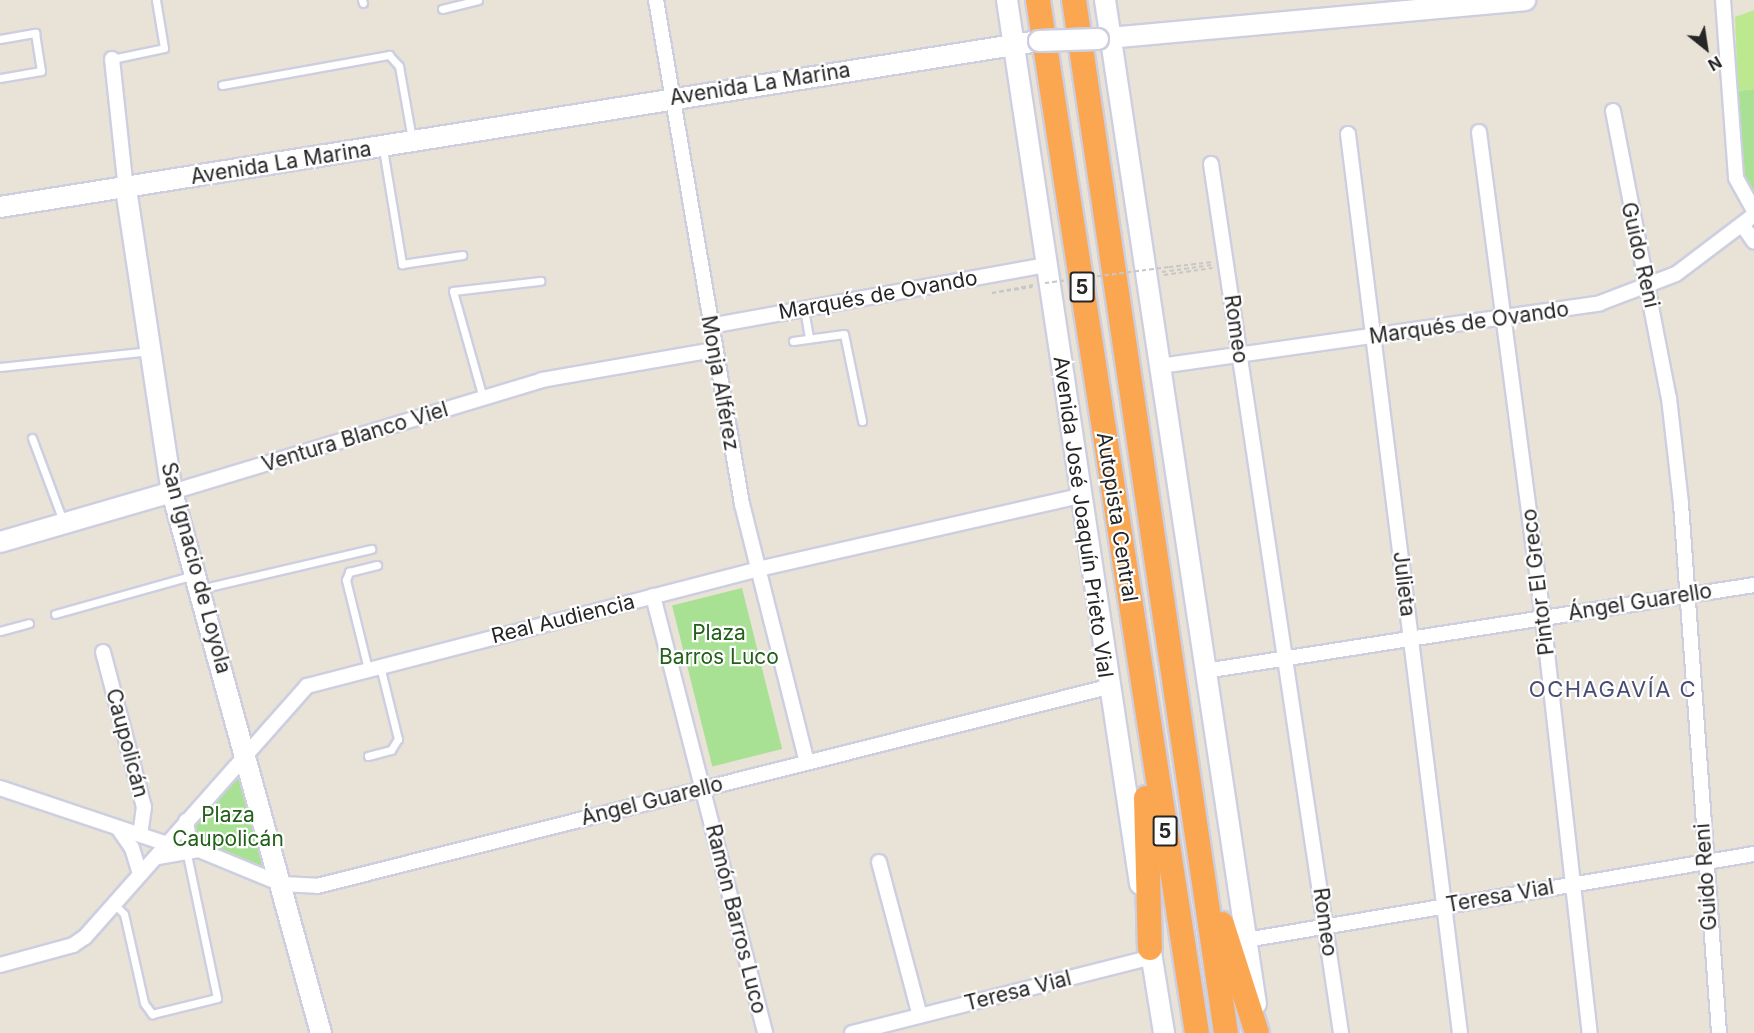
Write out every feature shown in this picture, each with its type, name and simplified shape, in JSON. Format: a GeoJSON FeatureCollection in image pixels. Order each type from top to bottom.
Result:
{"type":"FeatureCollection","features":[{"type":"Feature","properties":{"kind":"highway","name":"Autopista Central"},"geometry":{"type":"LineString","coordinates":[[1038,0],[1197,1033]]}},
{"type":"Feature","properties":{"kind":"highway","name":"Autopista Central"},"geometry":{"type":"LineString","coordinates":[[1074,0],[1226,1033]]}},
{"type":"Feature","properties":{"kind":"highway"},"geometry":{"type":"LineString","coordinates":[[1145,700],[1151,953]]}},
{"type":"Feature","properties":{"kind":"highway"},"geometry":{"type":"LineString","coordinates":[[1196,818],[1258,1033]]}},
{"type":"Feature","properties":{"kind":"street","name":"Monja Alférez"},"geometry":{"type":"LineString","coordinates":[[656,0],[714,350],[758,569],[807,762]]}},
{"type":"Feature","properties":{"kind":"street","name":"Avenida José Joaquín Prieto Vial"},"geometry":{"type":"LineString","coordinates":[[1007,0],[1045,274],[1164,1033]]}},
{"type":"Feature","properties":{"kind":"street"},"geometry":{"type":"LineString","coordinates":[[1105,0],[1106,34],[1160,366],[1258,1033]]}},
{"type":"Feature","properties":{"kind":"street","name":"Avenida La Marina"},"geometry":{"type":"LineString","coordinates":[[1323,12],[1380,0]]}},
{"type":"Feature","properties":{"kind":"street","name":"Avenida La Marina"},"geometry":{"type":"LineString","coordinates":[[0,207],[126,189],[1013,43],[1323,12],[1525,0]]}},
{"type":"Feature","properties":{"kind":"street"},"geometry":{"type":"LineString","coordinates":[[1723,0],[1733,97],[1727,102],[1738,185],[1754,213]]}},
{"type":"Feature","properties":{"kind":"street","name":"San Ignacio de Loyola"},"geometry":{"type":"LineString","coordinates":[[112,59],[126,189],[172,492],[246,748],[321,1033]]}},
{"type":"Feature","properties":{"kind":"street","name":"Guido Reni"},"geometry":{"type":"LineString","coordinates":[[1612,111],[1632,231],[1648,288],[1669,398],[1688,595],[1693,700],[1719,1033]]}},
{"type":"Feature","properties":{"kind":"street","name":"Pintor El Greco"},"geometry":{"type":"LineString","coordinates":[[1479,132],[1543,617],[1570,884],[1590,1033]]}},
{"type":"Feature","properties":{"kind":"street","name":"Julieta"},"geometry":{"type":"LineString","coordinates":[[1348,134],[1460,1033]]}},
{"type":"Feature","properties":{"kind":"street","name":"Romeo"},"geometry":{"type":"LineString","coordinates":[[1211,164],[1282,659],[1308,811],[1341,1033]]}},
{"type":"Feature","properties":{"kind":"street","name":"Marqués de Ovando"},"geometry":{"type":"LineString","coordinates":[[1160,366],[1600,303],[1648,288],[1696,262],[1743,226],[1754,213]]}},
{"type":"Feature","properties":{"kind":"street"},"geometry":{"type":"LineString","coordinates":[[1743,226],[1754,242]]}},
{"type":"Feature","properties":{"kind":"street","name":"Marqués de Ovando"},"geometry":{"type":"LineString","coordinates":[[710,326],[804,309],[1045,274]]}},
{"type":"Feature","properties":{"kind":"street","name":"Ventura Blanco Viel"},"geometry":{"type":"LineString","coordinates":[[0,542],[570,373],[714,350]]}},
{"type":"Feature","properties":{"kind":"street","name":"Real Audiencia"},"geometry":{"type":"LineString","coordinates":[[167,844],[246,748],[299,690],[374,667],[758,569],[1079,496]]}},
{"type":"Feature","properties":{"kind":"street","name":"Ángel Guarello"},"geometry":{"type":"LineString","coordinates":[[1205,671],[1754,585]]}},
{"type":"Feature","properties":{"kind":"street","name":"Ramón Barros Luco"},"geometry":{"type":"LineString","coordinates":[[653,596],[765,1033]]}},
{"type":"Feature","properties":{"kind":"street","name":"Caupolicán"},"geometry":{"type":"LineString","coordinates":[[103,652],[144,807],[140,835]]}},
{"type":"Feature","properties":{"kind":"street","name":"Ángel Guarello"},"geometry":{"type":"LineString","coordinates":[[192,850],[282,884],[316,886],[1108,687]]}},
{"type":"Feature","properties":{"kind":"street"},"geometry":{"type":"LineString","coordinates":[[0,788],[167,844],[114,904],[73,945],[0,964]]}},
{"type":"Feature","properties":{"kind":"street"},"geometry":{"type":"LineString","coordinates":[[153,860],[192,850],[186,821]]}},
{"type":"Feature","properties":{"kind":"street"},"geometry":{"type":"LineString","coordinates":[[116,827],[132,848],[140,874]]}},
{"type":"Feature","properties":{"kind":"street","name":"Teresa Vial"},"geometry":{"type":"LineString","coordinates":[[1246,940],[1754,854]]}},
{"type":"Feature","properties":{"kind":"street"},"geometry":{"type":"LineString","coordinates":[[879,862],[920,1016]]}},
{"type":"Feature","properties":{"kind":"street","name":"Teresa Vial"},"geometry":{"type":"LineString","coordinates":[[852,1033],[1151,953]]}},
{"type":"Feature","properties":{"kind":"lane"},"geometry":{"type":"LineString","coordinates":[[112,59],[164,48],[156,0]]}},
{"type":"Feature","properties":{"kind":"lane"},"geometry":{"type":"LineString","coordinates":[[442,9],[478,0]]}},
{"type":"Feature","properties":{"kind":"lane"},"geometry":{"type":"LineString","coordinates":[[0,39],[35,33],[41,71],[0,78]]}},
{"type":"Feature","properties":{"kind":"lane"},"geometry":{"type":"LineString","coordinates":[[222,85],[389,55],[399,66],[413,142]]}},
{"type":"Feature","properties":{"kind":"lane"},"geometry":{"type":"LineString","coordinates":[[383,147],[402,264],[462,255]]}},
{"type":"Feature","properties":{"kind":"lane"},"geometry":{"type":"LineString","coordinates":[[483,398],[453,291],[540,281]]}},
{"type":"Feature","properties":{"kind":"lane"},"geometry":{"type":"LineString","coordinates":[[804,309],[808,337]]}},
{"type":"Feature","properties":{"kind":"lane"},"geometry":{"type":"LineString","coordinates":[[793,341],[808,337],[844,334],[862,421]]}},
{"type":"Feature","properties":{"kind":"lane"},"geometry":{"type":"LineString","coordinates":[[0,367],[150,350]]}},
{"type":"Feature","properties":{"kind":"lane"},"geometry":{"type":"LineString","coordinates":[[32,438],[64,524]]}},
{"type":"Feature","properties":{"kind":"lane"},"geometry":{"type":"LineString","coordinates":[[55,615],[198,582],[371,549]]}},
{"type":"Feature","properties":{"kind":"lane"},"geometry":{"type":"LineString","coordinates":[[368,756],[391,750],[398,739],[346,580],[349,572],[376,565]]}},
{"type":"Feature","properties":{"kind":"lane"},"geometry":{"type":"LineString","coordinates":[[0,631],[29,623]]}},
{"type":"Feature","properties":{"kind":"lane"},"geometry":{"type":"LineString","coordinates":[[114,904],[124,914],[144,1003],[152,1014],[217,998],[192,850]]}},
{"type":"Feature","properties":{"kind":"path"},"geometry":{"type":"LineString","coordinates":[[1169,269],[1159,276],[1225,263]]}},
{"type":"Feature","properties":{"kind":"path"},"geometry":{"type":"LineString","coordinates":[[1020,289],[992,291],[1045,274],[1169,269],[1225,263]]}},
{"type":"Feature","properties":{"kind":"green space"},"geometry":{"type":"Polygon","coordinates":[[[1754,10],[1754,89],[1738,91],[1735,17],[1754,10]]]}},
{"type":"Feature","properties":{"kind":"green space"},"geometry":{"type":"Polygon","coordinates":[[[1754,89],[1754,197],[1744,181],[1738,91],[1754,89]]]}},
{"type":"Feature","properties":{"kind":"green space","name":"Plaza Barros Luco"},"geometry":{"type":"Polygon","coordinates":[[[742,588],[782,749],[712,766],[672,605],[742,588]]]}},
{"type":"Feature","properties":{"kind":"green space","name":"Plaza Caupolicán"},"geometry":{"type":"Polygon","coordinates":[[[238,774],[265,867],[198,842],[192,830],[238,774]]]}},
{"type":"Feature","properties":{"kind":"district","name":"OCHAGAVÍA C"},"geometry":{"type":"Point","coordinates":[1613,690]}}]}
